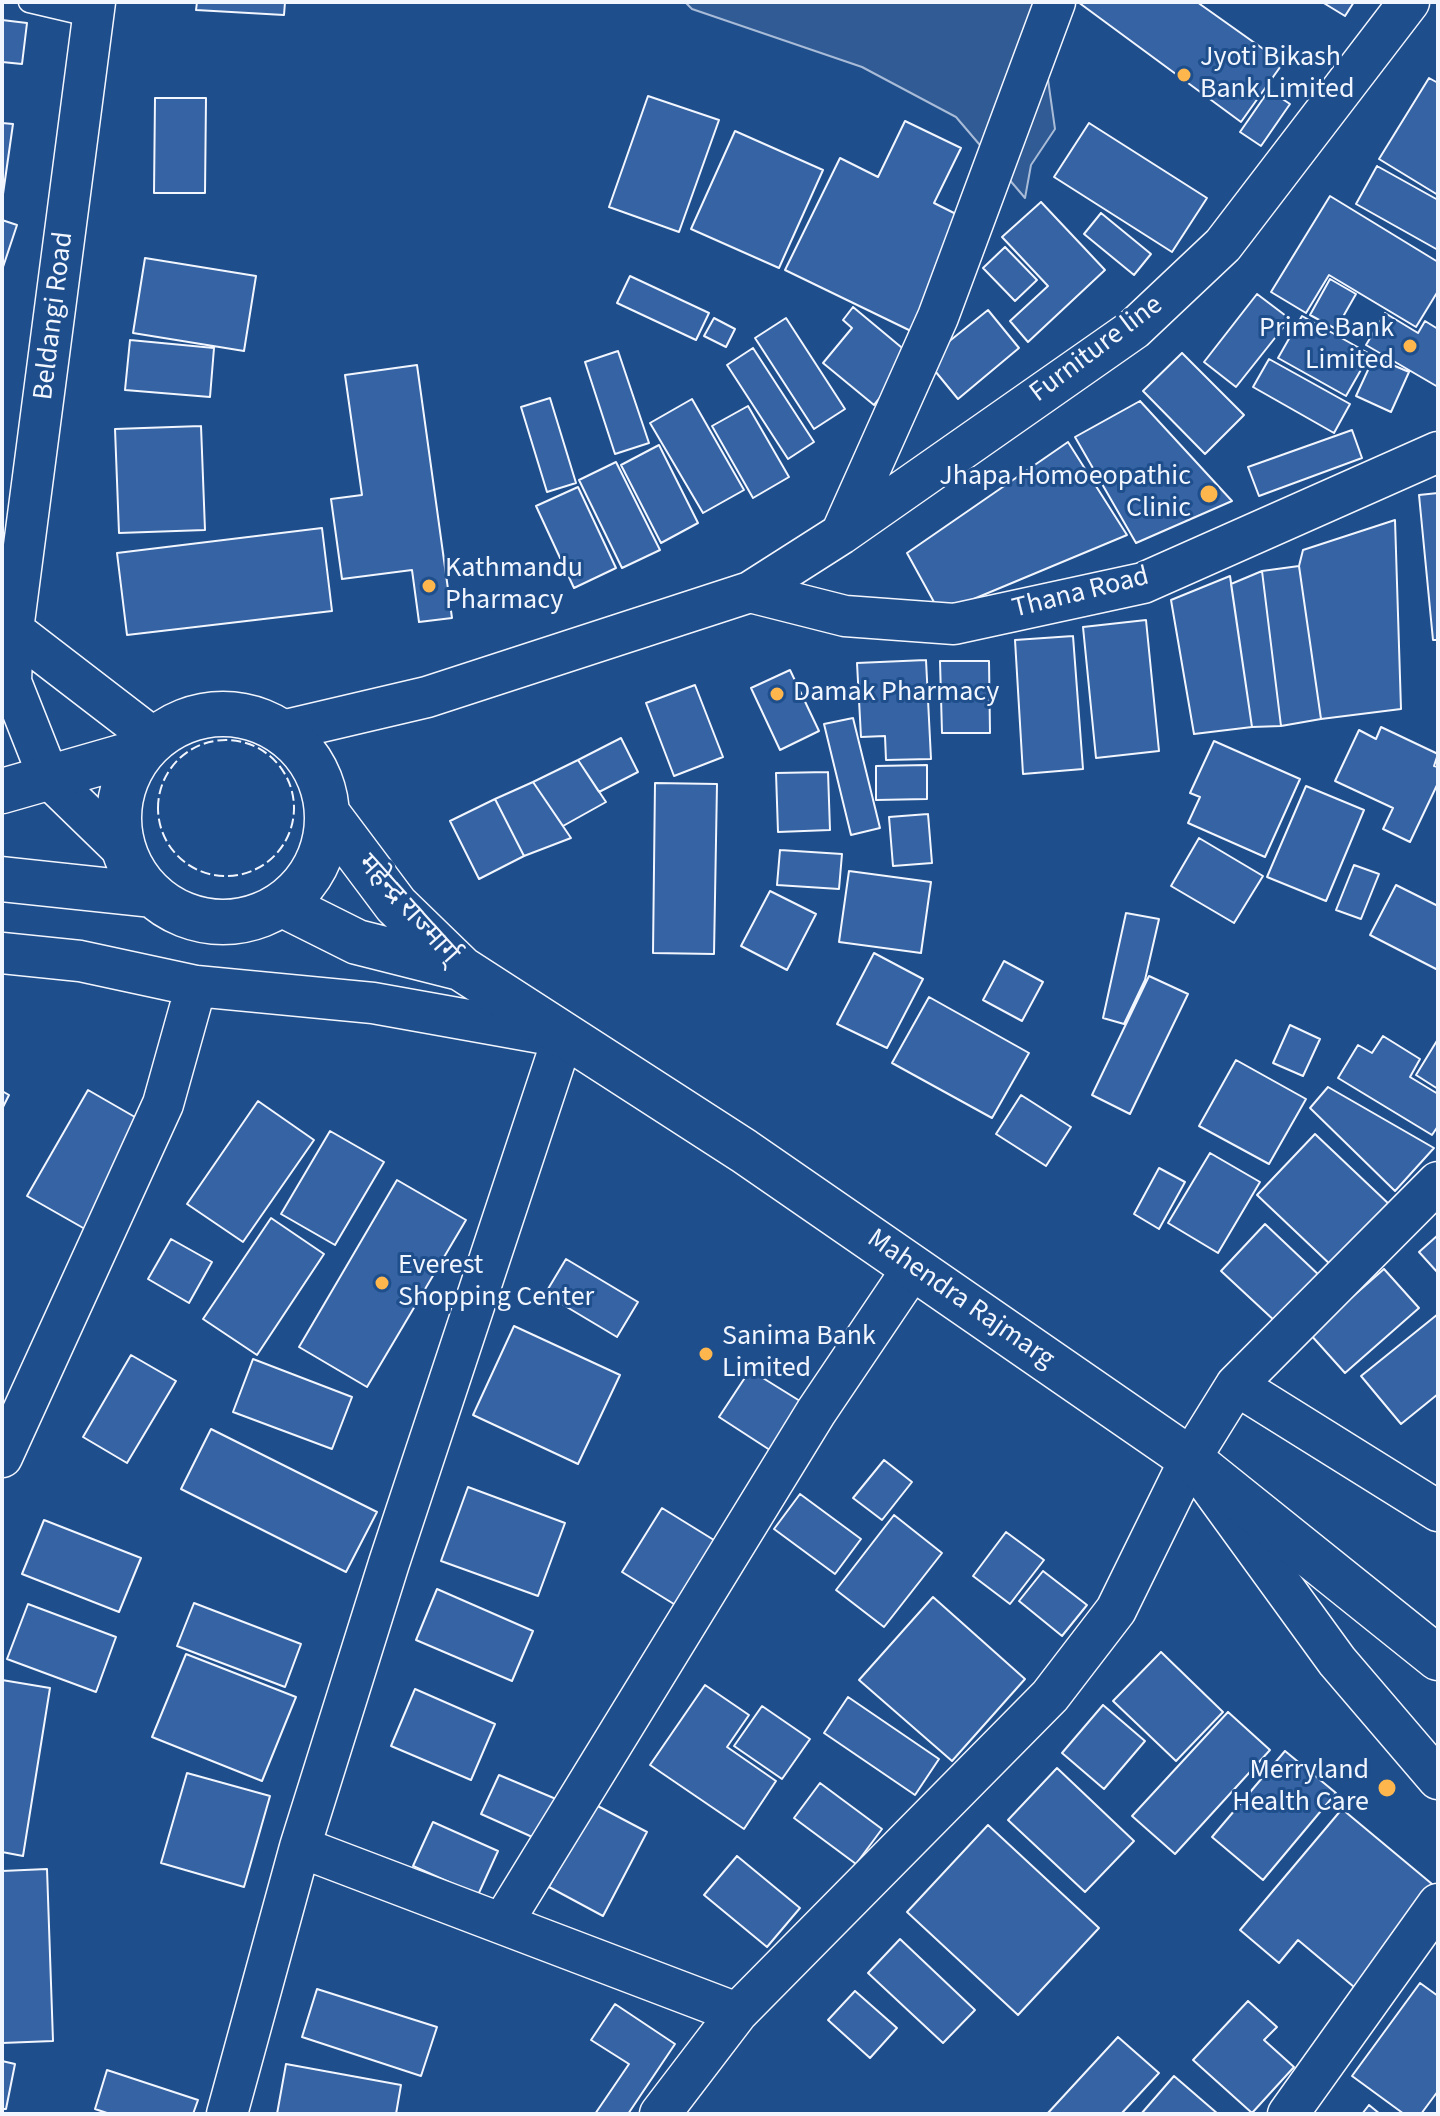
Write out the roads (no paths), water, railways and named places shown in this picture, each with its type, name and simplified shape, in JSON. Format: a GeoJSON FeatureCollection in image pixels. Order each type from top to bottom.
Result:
{"type":"FeatureCollection","features":[{"type":"Feature","properties":{"kind":"highway","name":"महेन्द्र राज्मार्ग्"},"geometry":{"type":"LineString","coordinates":[[2,791],[149,745],[183,721],[234,714],[282,731],[316,769],[330,817],[396,905],[462,969]]}},
{"type":"Feature","properties":{"kind":"highway"},"geometry":{"type":"LineString","coordinates":[[149,745],[119,796],[120,847],[151,895]]}},
{"type":"Feature","properties":{"kind":"highway","name":"महेन्द्र राज्मार्ग्"},"geometry":{"type":"LineString","coordinates":[[330,817],[318,867],[285,906],[357,942],[462,969]]}},
{"type":"Feature","properties":{"kind":"highway"},"geometry":{"type":"LineString","coordinates":[[2,879],[151,895],[187,914],[216,922],[247,919],[285,906]]}},
{"type":"Feature","properties":{"kind":"highway","name":"Mahendra Rajmarg"},"geometry":{"type":"LineString","coordinates":[[462,969],[744,1151],[1190,1459],[1438,1658]]}},
{"type":"Feature","properties":{"kind":"street"},"geometry":{"type":"LineString","coordinates":[[841,534],[938,317],[1055,2]]}},
{"type":"Feature","properties":{"kind":"street","name":"Furniture line"},"geometry":{"type":"LineString","coordinates":[[282,731],[427,697],[750,592],[841,534],[1134,329],[1223,245],[1409,2]]}},
{"type":"Feature","properties":{"kind":"street","name":"Beldangi Road"},"geometry":{"type":"LineString","coordinates":[[6,690],[94,9]]}},
{"type":"Feature","properties":{"kind":"street","name":"Thana Road"},"geometry":{"type":"LineString","coordinates":[[750,592],[845,616],[954,624],[1143,583],[1438,452]]}},
{"type":"Feature","properties":{"kind":"street"},"geometry":{"type":"LineString","coordinates":[[13,630],[52,656],[149,745]]}},
{"type":"Feature","properties":{"kind":"street"},"geometry":{"type":"LineString","coordinates":[[6,690],[49,778],[120,847]]}},
{"type":"Feature","properties":{"kind":"street"},"geometry":{"type":"LineString","coordinates":[[2,953],[80,961],[196,986],[373,1003],[563,1037],[399,1533],[300,1847],[227,2114]]}},
{"type":"Feature","properties":{"kind":"street"},"geometry":{"type":"LineString","coordinates":[[2,1457],[163,1104],[196,986]]}},
{"type":"Feature","properties":{"kind":"street"},"geometry":{"type":"LineString","coordinates":[[660,2114],[737,2013],[1050,1696],[1116,1610],[1190,1459],[1236,1385],[1438,1182]]}},
{"type":"Feature","properties":{"kind":"street"},"geometry":{"type":"LineString","coordinates":[[503,1922],[808,1425],[913,1268]]}},
{"type":"Feature","properties":{"kind":"street"},"geometry":{"type":"LineString","coordinates":[[1236,1385],[1438,1511]]}},
{"type":"Feature","properties":{"kind":"street"},"geometry":{"type":"LineString","coordinates":[[1190,1459],[1337,1661],[1438,1779]]}},
{"type":"Feature","properties":{"kind":"street"},"geometry":{"type":"LineString","coordinates":[[300,1847],[737,2013]]}},
{"type":"Feature","properties":{"kind":"street"},"geometry":{"type":"LineString","coordinates":[[1288,2114],[1438,1904]]}},
{"type":"Feature","properties":{"kind":"lane"},"geometry":{"type":"LineString","coordinates":[[29,2],[94,9]]}},
{"type":"Feature","properties":{"kind":"place","name":"Jyoti Bikash Bank Limited"},"geometry":{"type":"Point","coordinates":[1184,75]}},
{"type":"Feature","properties":{"kind":"place","name":"Prime Bank Limited"},"geometry":{"type":"Point","coordinates":[1410,346]}},
{"type":"Feature","properties":{"kind":"place","name":"Jhapa Homoeopathic Clinic"},"geometry":{"type":"Point","coordinates":[1209,494]}},
{"type":"Feature","properties":{"kind":"place","name":"Kathmandu Pharmacy"},"geometry":{"type":"Point","coordinates":[429,586]}},
{"type":"Feature","properties":{"kind":"place","name":"Damak Pharmacy"},"geometry":{"type":"Point","coordinates":[777,694]}},
{"type":"Feature","properties":{"kind":"place","name":"Everest Shopping Center"},"geometry":{"type":"Point","coordinates":[382,1283]}},
{"type":"Feature","properties":{"kind":"place","name":"Sanima Bank Limited"},"geometry":{"type":"Point","coordinates":[706,1354]}},
{"type":"Feature","properties":{"kind":"place","name":"Merryland Health Care"},"geometry":{"type":"Point","coordinates":[1387,1788]}}]}
